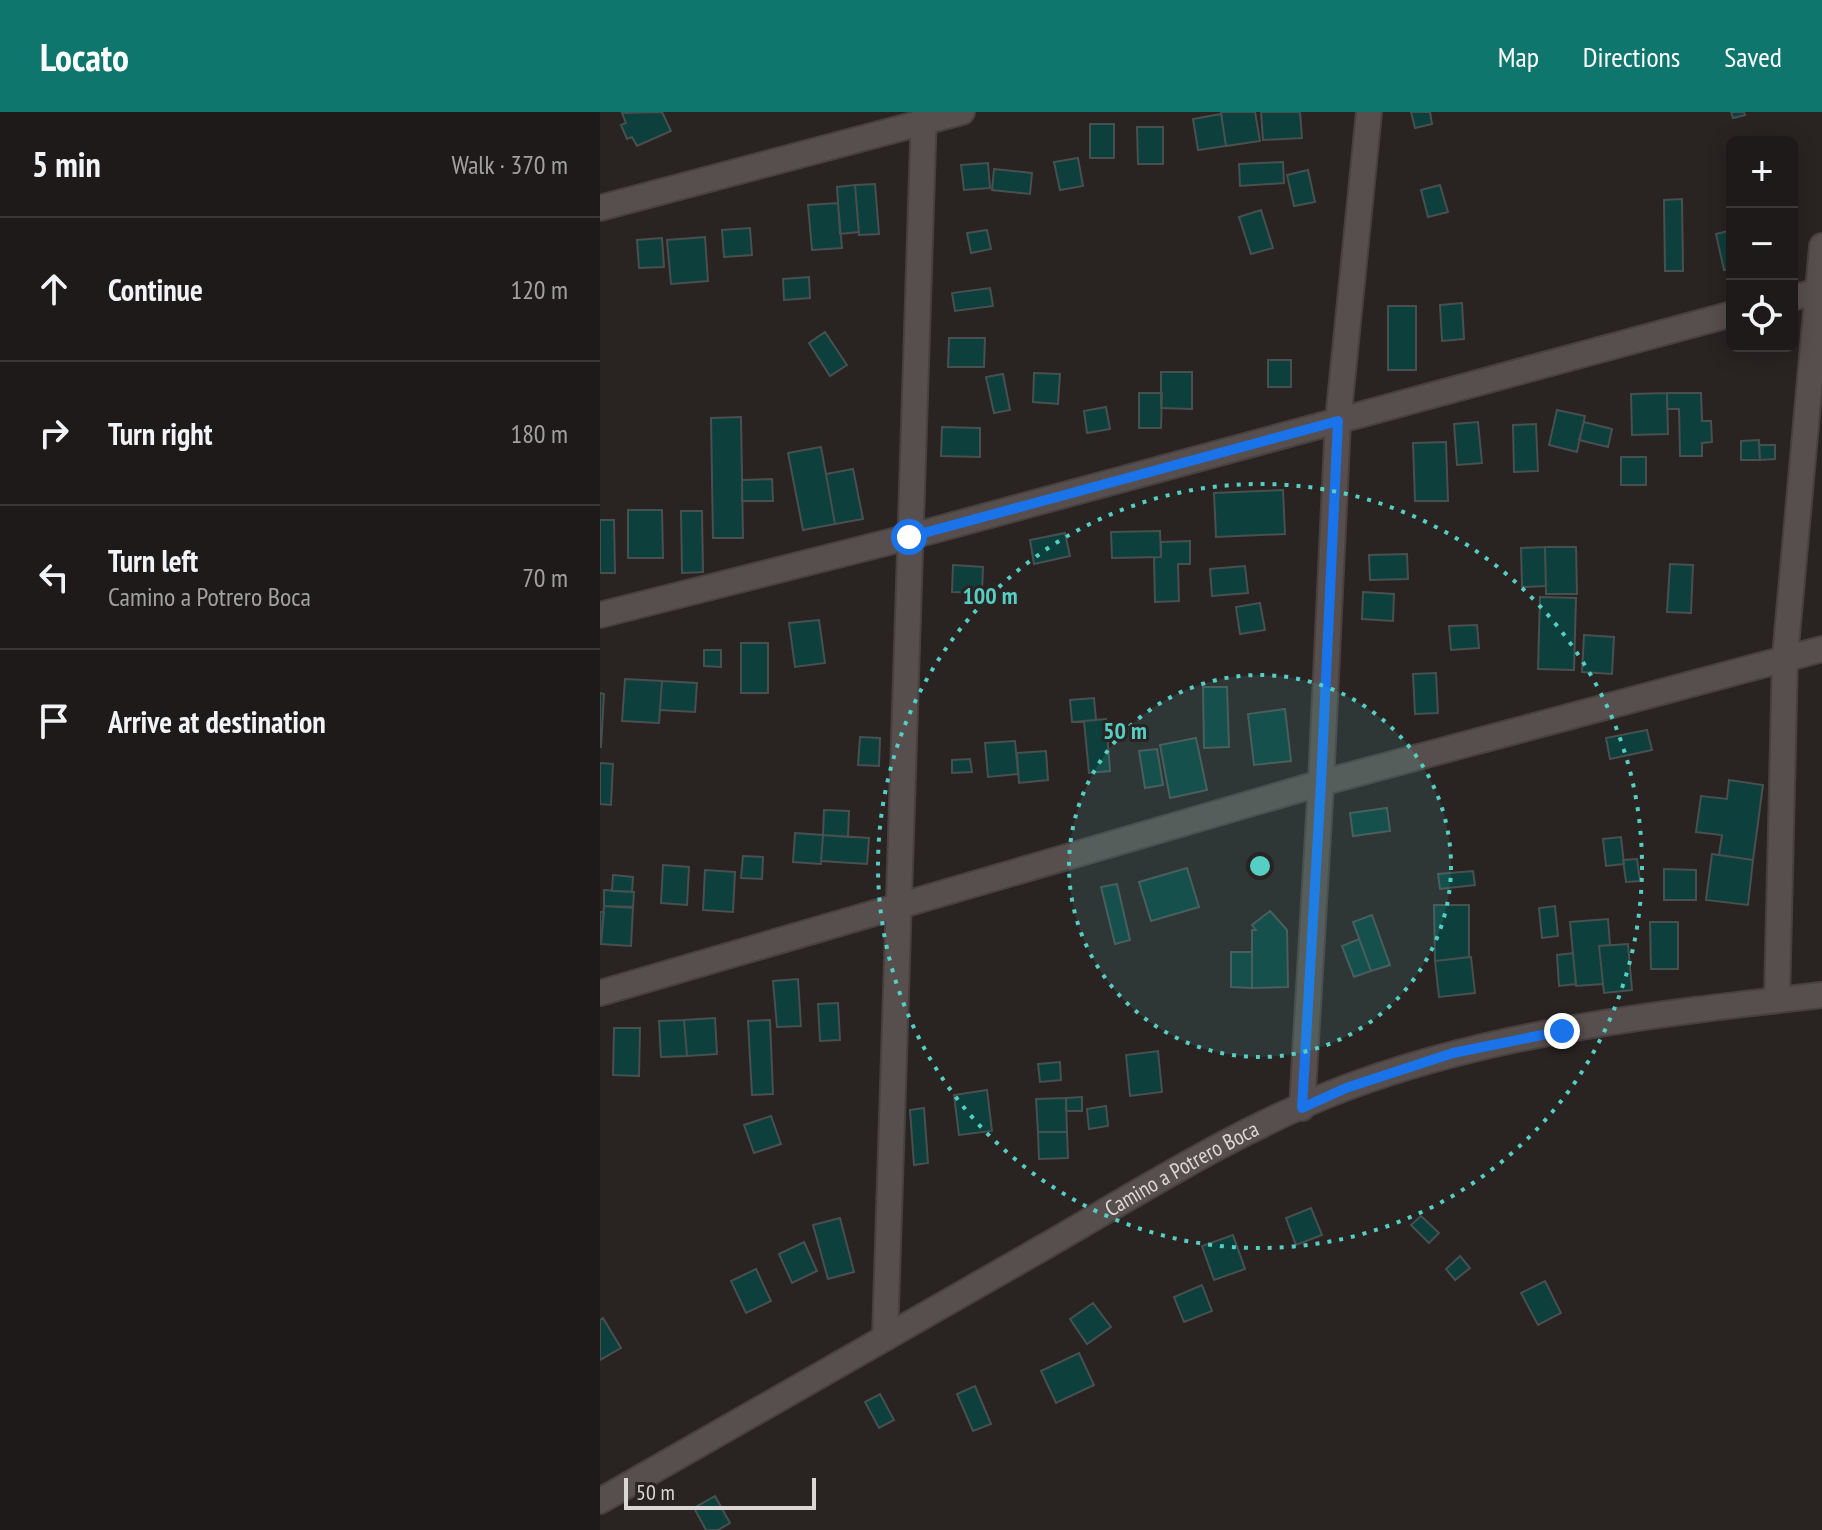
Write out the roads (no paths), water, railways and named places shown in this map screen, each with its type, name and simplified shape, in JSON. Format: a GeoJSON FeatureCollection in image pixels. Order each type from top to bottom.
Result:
{"type":"FeatureCollection","features":[{"type":"Feature","properties":{"kind":"street"},"geometry":{"type":"LineString","coordinates":[[600,208],[924,117],[962,112]]}},
{"type":"Feature","properties":{"kind":"street"},"geometry":{"type":"LineString","coordinates":[[1302,1108],[1338,421],[1369,112]]}},
{"type":"Feature","properties":{"kind":"street"},"geometry":{"type":"LineString","coordinates":[[885,1338],[924,117]]}},
{"type":"Feature","properties":{"kind":"street"},"geometry":{"type":"LineString","coordinates":[[1777,1000],[1785,657],[1821,291],[1822,246]]}},
{"type":"Feature","properties":{"kind":"street"},"geometry":{"type":"LineString","coordinates":[[1798,297],[1821,291]]}},
{"type":"Feature","properties":{"kind":"street"},"geometry":{"type":"LineString","coordinates":[[600,615],[909,537],[1726,316]]}},
{"type":"Feature","properties":{"kind":"street"},"geometry":{"type":"LineString","coordinates":[[600,993],[1321,783],[1822,649]]}},
{"type":"Feature","properties":{"kind":"street","name":"Camino a Potrero Boca"},"geometry":{"type":"LineString","coordinates":[[600,1501],[1232,1139],[1346,1088],[1453,1053],[1674,1012],[1822,995]]}}]}
